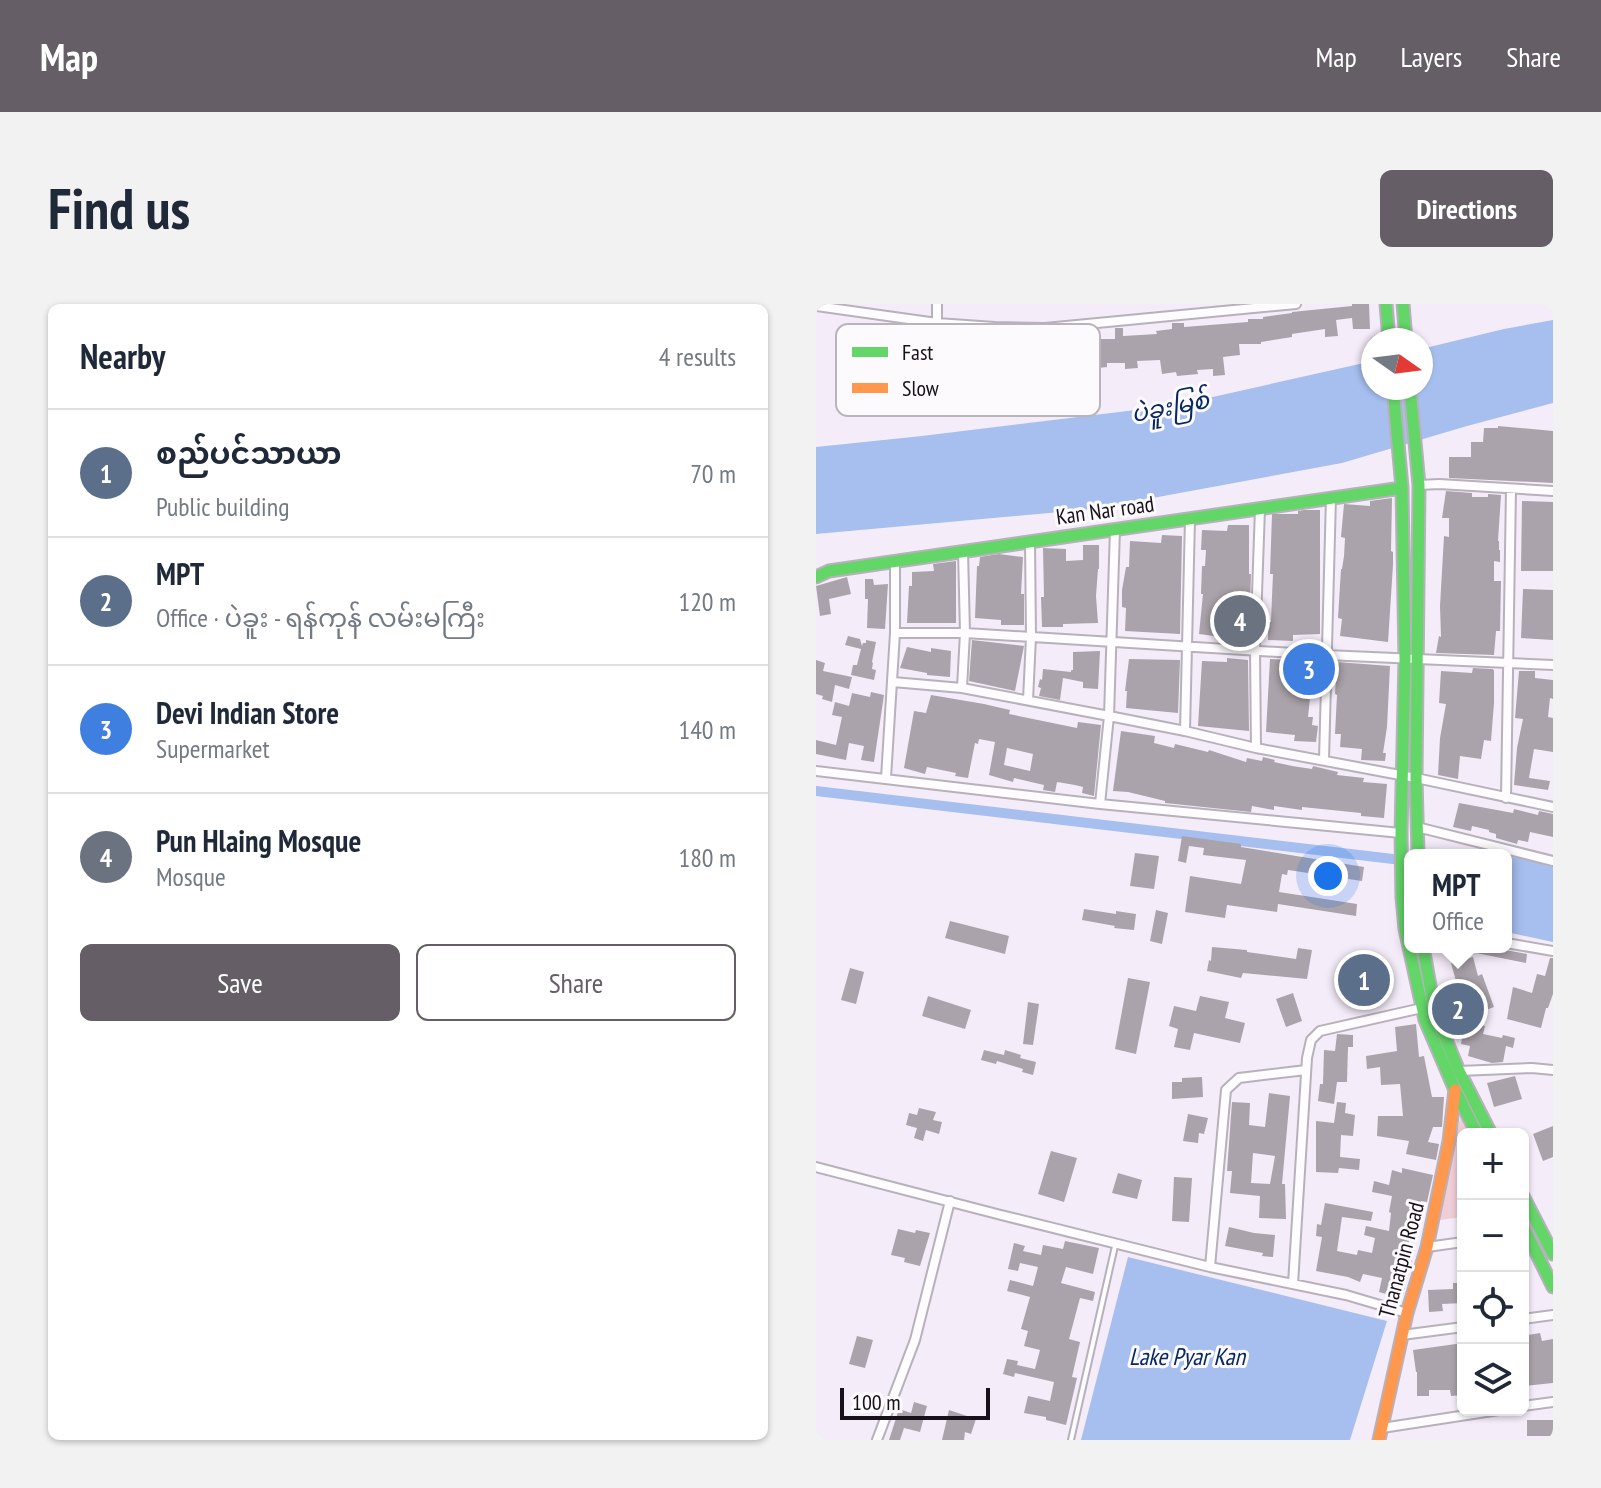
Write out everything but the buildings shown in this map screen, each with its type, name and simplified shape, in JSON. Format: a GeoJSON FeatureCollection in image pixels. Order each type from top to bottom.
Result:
{"type":"FeatureCollection","features":[{"type":"Feature","properties":{"kind":"main road"},"geometry":{"type":"LineString","coordinates":[[1386,308],[1388,328]]}},
{"type":"Feature","properties":{"kind":"main road"},"geometry":{"type":"LineString","coordinates":[[1403,308],[1405,328]]}},
{"type":"Feature","properties":{"kind":"main road"},"geometry":{"type":"LineString","coordinates":[[1394,400],[1402,488],[1405,659],[1401,833],[1404,913]]}},
{"type":"Feature","properties":{"kind":"main road"},"geometry":{"type":"LineString","coordinates":[[1411,400],[1418,480],[1418,849]]}},
{"type":"Feature","properties":{"kind":"main road","name":"Kan Nar road"},"geometry":{"type":"LineString","coordinates":[[816,577],[829,571],[1402,488]]}},
{"type":"Feature","properties":{"kind":"main road"},"geometry":{"type":"LineString","coordinates":[[1410,953],[1425,1020],[1474,1128]]}},
{"type":"Feature","properties":{"kind":"main road"},"geometry":{"type":"LineString","coordinates":[[1424,953],[1435,1013],[1459,1071],[1488,1128]]}},
{"type":"Feature","properties":{"kind":"main road","name":"Thanatpin Road"},"geometry":{"type":"LineString","coordinates":[[1380,1434],[1407,1313],[1427,1247],[1449,1141],[1455,1090]]}},
{"type":"Feature","properties":{"kind":"main road"},"geometry":{"type":"LineString","coordinates":[[1525,1200],[1553,1254]]}},
{"type":"Feature","properties":{"kind":"main road"},"geometry":{"type":"LineString","coordinates":[[1529,1240],[1553,1287]]}},
{"type":"Feature","properties":{"kind":"street"},"geometry":{"type":"LineString","coordinates":[[937,304],[937,323]]}},
{"type":"Feature","properties":{"kind":"street"},"geometry":{"type":"LineString","coordinates":[[1082,324],[1296,304]]}},
{"type":"Feature","properties":{"kind":"street"},"geometry":{"type":"LineString","coordinates":[[816,306],[952,324]]}},
{"type":"Feature","properties":{"kind":"street"},"geometry":{"type":"LineString","coordinates":[[1418,480],[1553,491]]}},
{"type":"Feature","properties":{"kind":"street"},"geometry":{"type":"LineString","coordinates":[[1506,798],[1511,489]]}},
{"type":"Feature","properties":{"kind":"street"},"geometry":{"type":"LineString","coordinates":[[1324,760],[1331,497]]}},
{"type":"Feature","properties":{"kind":"street"},"geometry":{"type":"LineString","coordinates":[[1256,748],[1255,651],[1260,508]]}},
{"type":"Feature","properties":{"kind":"street"},"geometry":{"type":"LineString","coordinates":[[1185,731],[1190,518]]}},
{"type":"Feature","properties":{"kind":"street"},"geometry":{"type":"LineString","coordinates":[[1100,804],[1109,716],[1115,529]]}},
{"type":"Feature","properties":{"kind":"street"},"geometry":{"type":"LineString","coordinates":[[1028,700],[1030,541]]}},
{"type":"Feature","properties":{"kind":"street"},"geometry":{"type":"LineString","coordinates":[[962,688],[965,633],[963,551]]}},
{"type":"Feature","properties":{"kind":"street"},"geometry":{"type":"LineString","coordinates":[[886,778],[893,682],[895,562]]}},
{"type":"Feature","properties":{"kind":"street"},"geometry":{"type":"LineString","coordinates":[[895,633],[965,633],[1553,665]]}},
{"type":"Feature","properties":{"kind":"street"},"geometry":{"type":"LineString","coordinates":[[893,682],[962,688],[1028,700],[1553,807]]}},
{"type":"Feature","properties":{"kind":"street"},"geometry":{"type":"LineString","coordinates":[[816,771],[1100,804],[1401,833]]}},
{"type":"Feature","properties":{"kind":"street"},"geometry":{"type":"LineString","coordinates":[[1417,830],[1500,849]]}},
{"type":"Feature","properties":{"kind":"street"},"geometry":{"type":"LineString","coordinates":[[1512,852],[1553,861]]}},
{"type":"Feature","properties":{"kind":"street"},"geometry":{"type":"LineString","coordinates":[[1512,944],[1553,951]]}},
{"type":"Feature","properties":{"kind":"street"},"geometry":{"type":"LineString","coordinates":[[1293,1284],[1306,1070],[1311,1040],[1320,1031],[1422,1008]]}},
{"type":"Feature","properties":{"kind":"street"},"geometry":{"type":"LineString","coordinates":[[1210,1267],[1226,1090],[1239,1078],[1306,1070]]}},
{"type":"Feature","properties":{"kind":"street"},"geometry":{"type":"LineString","coordinates":[[1459,1071],[1553,1070]]}},
{"type":"Feature","properties":{"kind":"street"},"geometry":{"type":"LineString","coordinates":[[816,1167],[1210,1267],[1346,1295],[1407,1313]]}},
{"type":"Feature","properties":{"kind":"street"},"geometry":{"type":"LineString","coordinates":[[877,1440],[915,1340],[950,1201]]}},
{"type":"Feature","properties":{"kind":"street"},"geometry":{"type":"LineString","coordinates":[[1529,1229],[1539,1228]]}},
{"type":"Feature","properties":{"kind":"street"},"geometry":{"type":"LineString","coordinates":[[1427,1247],[1457,1243]]}},
{"type":"Feature","properties":{"kind":"street"},"geometry":{"type":"LineString","coordinates":[[1529,1318],[1553,1315]]}},
{"type":"Feature","properties":{"kind":"street"},"geometry":{"type":"LineString","coordinates":[[1402,1335],[1457,1328]]}},
{"type":"Feature","properties":{"kind":"street"},"geometry":{"type":"LineString","coordinates":[[1529,1405],[1553,1402]]}},
{"type":"Feature","properties":{"kind":"street"},"geometry":{"type":"LineString","coordinates":[[1380,1434],[1469,1416]]}},
{"type":"Feature","properties":{"kind":"lane"},"geometry":{"type":"LineString","coordinates":[[1071,1440],[1115,1243]]}},
{"type":"Feature","properties":{"kind":"shaded area"},"geometry":{"type":"Polygon","coordinates":[[[1462,1108],[1470,1128],[1458,1128],[1462,1108]]]}},
{"type":"Feature","properties":{"kind":"shaded area"},"geometry":{"type":"Polygon","coordinates":[[[1457,1133],[1457,1218],[1440,1220],[1457,1133]]]}},
{"type":"Feature","properties":{"kind":"water","name":"ပဲခူးမြစ်"},"geometry":{"type":"Polygon","coordinates":[[[1553,320],[1553,403],[1342,463],[1093,509],[816,534],[816,447],[1177,405],[1361,364],[1361,400],[1433,400],[1433,346],[1553,320]]]}},
{"type":"Feature","properties":{"kind":"water"},"geometry":{"type":"Polygon","coordinates":[[[1512,857],[1553,864],[1553,942],[1512,933],[1512,857]]]}},
{"type":"Feature","properties":{"kind":"water","name":"Lake Pyar Kan"},"geometry":{"type":"Polygon","coordinates":[[[1128,1257],[1387,1321],[1350,1440],[1081,1440],[1128,1257]]]}},
{"type":"Feature","properties":{"kind":"waterway"},"geometry":{"type":"LineString","coordinates":[[816,791],[1404,860]]}},
{"type":"Feature","properties":{"kind":"traffic: fast"},"geometry":{"type":"LineString","coordinates":[[1386,304],[1388,328]]}},
{"type":"Feature","properties":{"kind":"traffic: fast"},"geometry":{"type":"LineString","coordinates":[[1403,304],[1405,328]]}},
{"type":"Feature","properties":{"kind":"traffic: fast"},"geometry":{"type":"LineString","coordinates":[[1394,400],[1402,488],[1405,659],[1401,833],[1404,918]]}},
{"type":"Feature","properties":{"kind":"traffic: fast"},"geometry":{"type":"LineString","coordinates":[[1411,400],[1419,485],[1418,849]]}},
{"type":"Feature","properties":{"kind":"traffic: fast"},"geometry":{"type":"LineString","coordinates":[[816,577],[829,571],[1402,488]]}},
{"type":"Feature","properties":{"kind":"traffic: fast"},"geometry":{"type":"LineString","coordinates":[[1410,953],[1425,1020],[1474,1128]]}},
{"type":"Feature","properties":{"kind":"traffic: fast"},"geometry":{"type":"LineString","coordinates":[[1424,953],[1435,1013],[1459,1071],[1488,1128]]}},
{"type":"Feature","properties":{"kind":"traffic: fast"},"geometry":{"type":"LineString","coordinates":[[1525,1200],[1553,1254]]}},
{"type":"Feature","properties":{"kind":"traffic: fast"},"geometry":{"type":"LineString","coordinates":[[1529,1238],[1553,1287]]}},
{"type":"Feature","properties":{"kind":"traffic: slow"},"geometry":{"type":"LineString","coordinates":[[1379,1440],[1407,1313],[1427,1247],[1449,1141],[1455,1090]]}},
{"type":"Feature","properties":{"kind":"place","name":"Pun Hlaing Mosque"},"geometry":{"type":"Point","coordinates":[1240,621]}},
{"type":"Feature","properties":{"kind":"place","name":"Devi Indian Store"},"geometry":{"type":"Point","coordinates":[1309,669]}},
{"type":"Feature","properties":{"kind":"place","name":"စည်ပင်သာယာ"},"geometry":{"type":"Point","coordinates":[1364,980]}},
{"type":"Feature","properties":{"kind":"place","name":"MPT"},"geometry":{"type":"Point","coordinates":[1458,1009]}}]}
